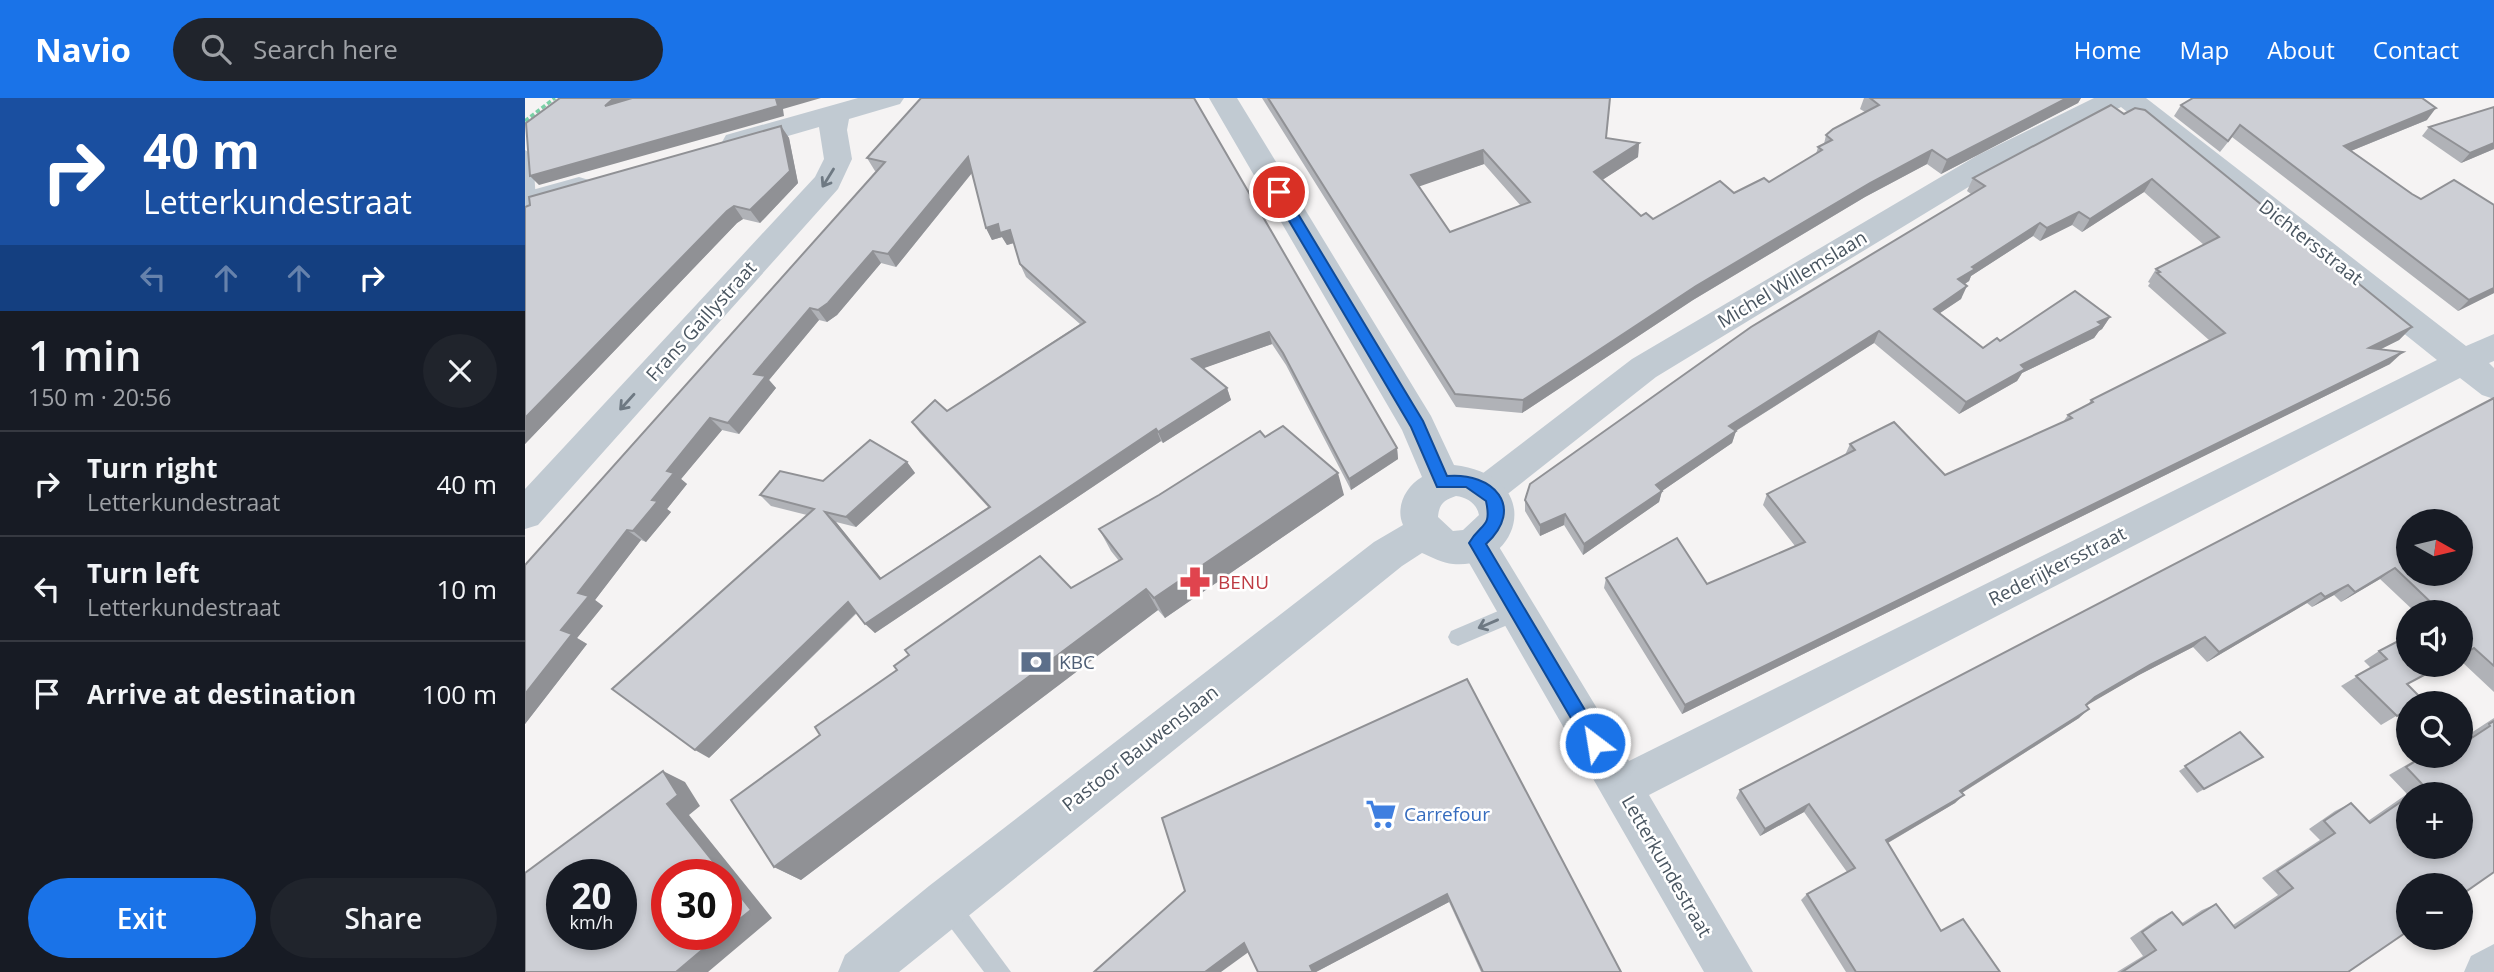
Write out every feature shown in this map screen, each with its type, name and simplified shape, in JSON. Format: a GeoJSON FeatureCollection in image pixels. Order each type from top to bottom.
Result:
{"type":"FeatureCollection","features":[{"type":"Feature","properties":{"kind":"street"},"geometry":{"type":"LineString","coordinates":[[715,148],[890,98]]}},
{"type":"Feature","properties":{"kind":"street"},"geometry":{"type":"LineString","coordinates":[[1223,98],[1417,426],[1443,482]]}},
{"type":"Feature","properties":{"kind":"street","name":"Michel Willemslaan"},"geometry":{"type":"LineString","coordinates":[[1487,490],[1644,368],[1977,169],[2116,98]]}},
{"type":"Feature","properties":{"kind":"street","name":"Dichtersstraat"},"geometry":{"type":"LineString","coordinates":[[2128,98],[2478,353],[2494,386]]}},
{"type":"Feature","properties":{"kind":"street","name":"Frans Gaillystraat"},"geometry":{"type":"LineString","coordinates":[[525,514],[828,182],[838,159],[833,130],[836,114]]}},
{"type":"Feature","properties":{"kind":"street"},"geometry":{"type":"LineString","coordinates":[[527,202],[608,178]]}},
{"type":"Feature","properties":{"kind":"street","name":"Rederijkersstraat"},"geometry":{"type":"LineString","coordinates":[[1621,787],[2478,353]]}},
{"type":"Feature","properties":{"kind":"street"},"geometry":{"type":"LineString","coordinates":[[1466,480],[1487,490],[1497,507],[1497,517],[1493,527],[1477,543],[1450,547],[1437,543],[1419,524],[1417,512],[1421,500],[1443,482],[1466,480]]}},
{"type":"Feature","properties":{"kind":"street","name":"Pastoor Bauwenslaan"},"geometry":{"type":"LineString","coordinates":[[862,972],[945,902],[1388,554],[1424,532]]}},
{"type":"Feature","properties":{"kind":"street","name":"Letterkundestraat"},"geometry":{"type":"LineString","coordinates":[[1477,543],[1730,972]]}},
{"type":"Feature","properties":{"kind":"street"},"geometry":{"type":"LineString","coordinates":[[2487,972],[2494,967]]}},
{"type":"Feature","properties":{"kind":"lane"},"geometry":{"type":"LineString","coordinates":[[525,155],[527,202]]}},
{"type":"Feature","properties":{"kind":"lane"},"geometry":{"type":"LineString","coordinates":[[1458,637],[1517,612]]}},
{"type":"Feature","properties":{"kind":"lane"},"geometry":{"type":"LineString","coordinates":[[945,902],[999,972]]}},
{"type":"Feature","properties":{"kind":"path"},"geometry":{"type":"LineString","coordinates":[[525,121],[555,98]]}},
{"type":"Feature","properties":{"kind":"building"},"geometry":{"type":"Polygon","coordinates":[[[560,98],[614,98],[605,106],[632,98],[780,98],[776,99],[778,106],[530,176],[526,123],[560,98]]]}},
{"type":"Feature","properties":{"kind":"building"},"geometry":{"type":"Polygon","coordinates":[[[921,98],[1194,98],[1397,448],[1349,479],[1283,353],[1269,332],[1192,359],[1227,388],[1158,432],[1156,429],[865,624],[848,602],[695,750],[612,689],[814,509],[760,495],[780,471],[823,481],[870,440],[907,462],[846,517],[825,512],[880,579],[990,507],[912,422],[935,400],[947,411],[1085,322],[1020,264],[1010,230],[1000,233],[998,224],[986,228],[968,157],[888,254],[873,251],[828,303],[818,310],[810,308],[754,374],[766,376],[728,423],[710,418],[667,471],[674,473],[652,500],[658,501],[633,531],[627,530],[578,593],[589,596],[561,630],[572,634],[525,694],[525,565],[885,162],[867,158],[921,98]]]}},
{"type":"Feature","properties":{"kind":"building"},"geometry":{"type":"Polygon","coordinates":[[[1268,98],[1610,98],[1606,138],[1639,143],[1594,172],[1641,216],[1646,213],[1653,219],[1720,181],[1734,193],[1764,178],[1769,182],[1822,150],[1818,147],[1832,140],[1826,135],[1833,129],[1879,105],[1870,98],[2067,98],[1947,160],[1932,150],[1870,183],[1696,286],[1523,400],[1455,394],[1268,98]],[[1483,150],[1411,175],[1450,232],[1530,202],[1483,150]]]}},
{"type":"Feature","properties":{"kind":"building"},"geometry":{"type":"Polygon","coordinates":[[[2193,98],[2422,98],[2436,108],[2344,146],[2421,199],[2454,180],[2494,205],[2494,288],[2469,300],[2240,125],[2228,141],[2181,105],[2193,98]]]}},
{"type":"Feature","properties":{"kind":"building"},"geometry":{"type":"Polygon","coordinates":[[[2111,105],[2124,114],[2135,108],[2145,110],[2412,327],[2369,348],[2403,352],[1685,705],[1606,578],[1677,538],[1707,584],[1805,542],[1767,494],[1855,450],[1850,444],[1894,422],[1945,475],[2072,418],[2068,415],[2093,402],[2091,400],[2225,333],[2157,273],[2160,272],[2156,269],[2219,237],[2152,179],[2090,219],[2079,212],[2047,228],[2040,223],[1958,279],[1967,286],[1934,309],[1983,348],[1997,338],[2000,341],[2075,291],[2110,317],[2098,322],[2102,325],[2021,365],[2025,369],[1966,402],[1879,331],[1729,426],[1736,431],[1656,485],[1662,491],[1584,544],[1565,514],[1540,525],[1525,500],[1530,484],[1751,327],[1985,186],[1973,178],[2111,105]]]}},
{"type":"Feature","properties":{"kind":"building"},"geometry":{"type":"Polygon","coordinates":[[[2494,107],[2494,143],[2470,153],[2429,127],[2494,107]]]}},
{"type":"Feature","properties":{"kind":"building"},"geometry":{"type":"Polygon","coordinates":[[[781,126],[790,171],[750,210],[734,206],[727,211],[525,418],[525,207],[530,205],[529,197],[781,126]]]}},
{"type":"Feature","properties":{"kind":"building"},"geometry":{"type":"Polygon","coordinates":[[[2494,398],[2494,666],[2473,649],[2473,600],[2428,600],[2414,586],[2473,586],[2473,509],[2396,509],[2396,569],[2355,592],[2348,585],[2325,597],[2321,593],[2219,652],[2205,637],[2150,665],[2095,697],[2086,705],[2089,709],[1960,791],[1964,795],[1886,840],[1941,931],[1963,919],[2000,972],[1856,972],[1807,894],[1855,868],[1809,804],[1765,829],[1740,790],[2494,398]]]}},
{"type":"Feature","properties":{"kind":"building"},"geometry":{"type":"Polygon","coordinates":[[[1283,426],[1338,473],[1154,598],[1146,589],[774,867],[731,800],[820,735],[815,727],[897,670],[894,666],[909,655],[905,650],[1040,556],[1071,588],[1122,559],[1099,529],[1159,495],[1260,431],[1265,437],[1283,426]]]}},
{"type":"Feature","properties":{"kind":"building"},"geometry":{"type":"Polygon","coordinates":[[[2396,642],[2396,677],[2420,677],[2407,684],[2414,691],[2396,691],[2396,715],[2356,676],[2387,659],[2379,651],[2396,642]]]}},
{"type":"Feature","properties":{"kind":"building"},"geometry":{"type":"Polygon","coordinates":[[[1467,679],[1621,972],[1483,972],[1447,894],[1310,966],[1313,972],[1258,972],[1244,943],[1205,972],[1094,972],[1185,891],[1162,818],[1467,679]]]}},
{"type":"Feature","properties":{"kind":"building"},"geometry":{"type":"Polygon","coordinates":[[[2494,721],[2494,872],[2473,887],[2473,873],[2396,873],[2396,939],[2348,972],[2122,972],[2156,950],[2142,932],[2172,912],[2183,925],[2216,904],[2235,928],[2293,888],[2277,871],[2335,833],[2324,821],[2351,803],[2370,823],[2396,805],[2396,859],[2473,859],[2473,782],[2420,782],[2407,768],[2473,768],[2473,737],[2490,726],[2494,721]]]}},
{"type":"Feature","properties":{"kind":"building"},"geometry":{"type":"Polygon","coordinates":[[[2240,732],[2263,757],[2204,789],[2185,766],[2240,732]]]}},
{"type":"Feature","properties":{"kind":"building"},"geometry":{"type":"Polygon","coordinates":[[[663,771],[678,795],[667,804],[711,859],[651,859],[651,950],[702,950],[676,972],[525,972],[525,873],[663,771]]]}},
{"type":"Feature","properties":{"kind":"building"},"geometry":{"type":"Polygon","coordinates":[[[742,898],[751,910],[742,917],[742,898]]]}},
{"type":"Feature","properties":{"kind":"place","name":"BENU"},"geometry":{"type":"Point","coordinates":[1195,582]}},
{"type":"Feature","properties":{"kind":"place","name":"KBC"},"geometry":{"type":"Point","coordinates":[1036,662]}},
{"type":"Feature","properties":{"kind":"place","name":"Carrefour"},"geometry":{"type":"Point","coordinates":[1381,814]}},
{"type":"Feature","properties":{"kind":"route"},"geometry":{"type":"LineString","coordinates":[[1279,192],[1417,426],[1443,482],[1466,480],[1487,490],[1493,498],[1497,517],[1493,527],[1477,543],[1595,743]]}}]}
